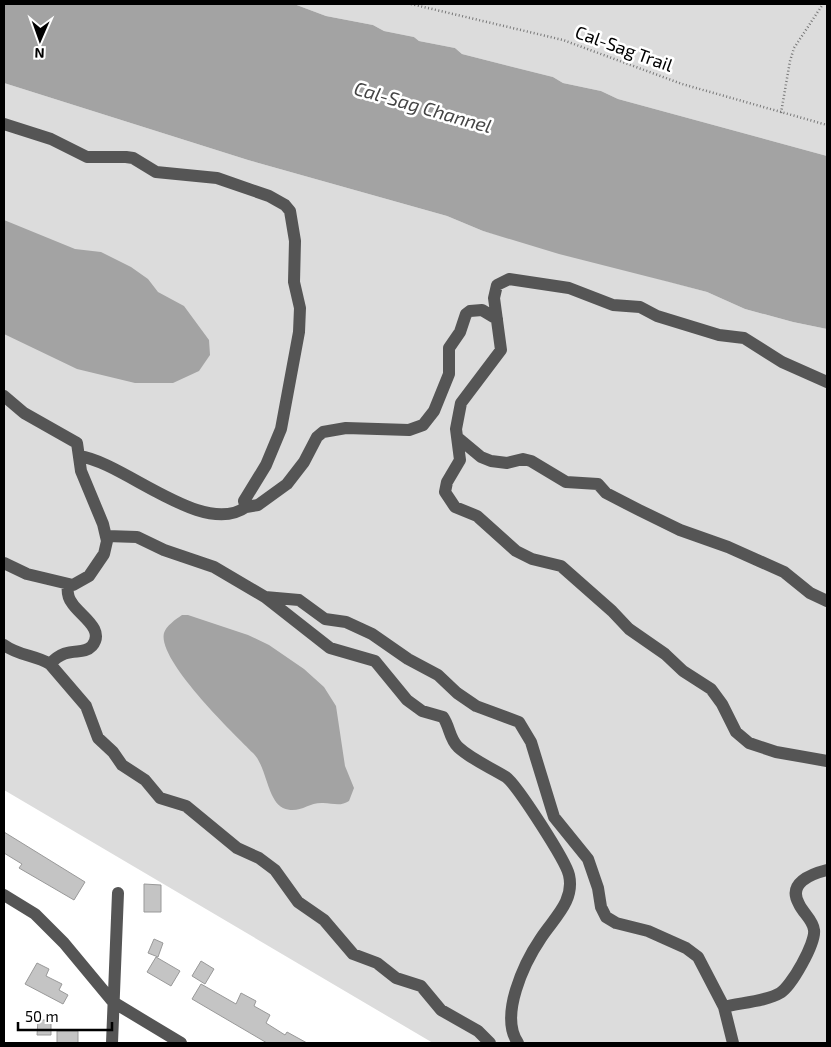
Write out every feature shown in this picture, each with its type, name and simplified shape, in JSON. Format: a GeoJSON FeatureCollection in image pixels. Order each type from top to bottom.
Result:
{"type":"FeatureCollection","features":[{"type":"Feature","properties":{"kind":"street"},"geometry":{"type":"LineString","coordinates":[[4,124],[51,139],[87,157],[133,158],[156,172],[217,178],[269,196],[285,205],[290,211],[295,241],[294,282],[300,308],[299,332],[281,429],[266,465],[244,501],[246,507]]}},
{"type":"Feature","properties":{"kind":"street"},"geometry":{"type":"LineString","coordinates":[[827,382],[782,362],[744,338],[720,335],[657,316],[640,307],[613,305],[564,287],[541,286],[509,279],[497,285],[494,290],[501,350],[464,397],[456,429],[460,460],[446,487],[447,498],[455,507],[477,516],[508,546],[523,556],[561,566],[612,611],[629,629],[665,654],[683,671],[711,689],[722,704],[736,732],[748,744],[776,752],[827,761]]}},
{"type":"Feature","properties":{"kind":"street"},"geometry":{"type":"LineString","coordinates":[[79,456],[96,460],[166,497],[209,513],[228,515],[246,507],[258,505],[287,484],[304,462],[317,437],[323,432],[346,428],[409,430],[423,424],[434,411],[449,374],[449,348],[460,332],[466,314],[470,311],[482,310],[497,319]]}},
{"type":"Feature","properties":{"kind":"street"},"geometry":{"type":"LineString","coordinates":[[4,396],[24,413],[77,443],[84,481],[107,536],[104,554],[88,576],[77,584],[68,584],[27,574],[4,563]]}},
{"type":"Feature","properties":{"kind":"street"},"geometry":{"type":"LineString","coordinates":[[457,437],[480,457],[491,461],[507,463],[523,459],[531,461],[566,482],[598,484],[606,493],[639,510],[784,572],[810,593],[827,600]]}},
{"type":"Feature","properties":{"kind":"street"},"geometry":{"type":"LineString","coordinates":[[107,536],[137,537],[164,550],[214,567],[264,597],[330,648],[375,661],[412,703],[422,711],[443,717],[449,734],[458,746],[515,786],[560,853],[569,873],[569,895],[558,916],[540,939],[522,976],[510,1020],[512,1033],[518,1043]]}},
{"type":"Feature","properties":{"kind":"street"},"geometry":{"type":"LineString","coordinates":[[50,664],[64,652],[86,650],[94,644],[95,639],[91,623],[72,604],[68,584]]}},
{"type":"Feature","properties":{"kind":"street"},"geometry":{"type":"LineString","coordinates":[[264,597],[299,600],[325,620],[346,622],[372,634],[408,659],[438,675],[470,702],[519,722],[531,742],[554,817],[588,859],[598,888],[601,907],[606,917],[616,923],[648,931],[692,951],[707,970],[724,1007],[733,1043]]}},
{"type":"Feature","properties":{"kind":"street"},"geometry":{"type":"LineString","coordinates":[[4,645],[14,652],[43,660],[50,664],[86,706],[98,738],[122,765],[145,780],[160,798],[186,806],[219,831],[231,843],[275,870],[298,902],[324,920],[353,954],[377,964],[396,978],[421,986],[441,1010],[478,1032],[490,1043]]}},
{"type":"Feature","properties":{"kind":"street"},"geometry":{"type":"LineString","coordinates":[[724,1007],[775,996],[784,990],[814,941],[814,927],[798,903],[797,889],[804,877],[827,870]]}},
{"type":"Feature","properties":{"kind":"street"},"geometry":{"type":"LineString","coordinates":[[112,1043],[118,893]]}},
{"type":"Feature","properties":{"kind":"street"},"geometry":{"type":"LineString","coordinates":[[4,895],[34,914],[64,943],[113,1002],[181,1043]]}},
{"type":"Feature","properties":{"kind":"path","name":"Cal-Sag Trail"},"geometry":{"type":"LineString","coordinates":[[411,4],[563,40],[682,84],[827,125]]}},
{"type":"Feature","properties":{"kind":"path"},"geometry":{"type":"LineString","coordinates":[[780,113],[794,48],[823,4]]}},
{"type":"Feature","properties":{"kind":"shaded area"},"geometry":{"type":"Polygon","coordinates":[[[294,4],[827,4],[827,156],[618,99],[601,91],[563,83],[553,77],[462,54],[455,48],[419,41],[414,37],[384,31],[373,25],[326,16],[294,4]]]}},
{"type":"Feature","properties":{"kind":"shaded area"},"geometry":{"type":"Polygon","coordinates":[[[4,83],[248,160],[447,216],[483,231],[707,292],[745,309],[827,329],[827,1043],[433,1043],[4,790],[4,83]]]}},
{"type":"Feature","properties":{"kind":"water","name":"Cal-Sag Channel"},"geometry":{"type":"Polygon","coordinates":[[[4,4],[294,4],[326,16],[373,25],[384,31],[414,37],[419,41],[455,48],[462,54],[553,77],[563,83],[601,91],[618,99],[827,156],[827,329],[745,309],[707,292],[559,254],[483,231],[447,216],[248,160],[4,83],[4,4]]]}},
{"type":"Feature","properties":{"kind":"water"},"geometry":{"type":"Polygon","coordinates":[[[4,220],[75,249],[101,252],[131,267],[148,279],[158,292],[184,306],[209,340],[210,355],[199,371],[173,383],[135,383],[77,369],[4,334],[4,220]]]}},
{"type":"Feature","properties":{"kind":"water"},"geometry":{"type":"Polygon","coordinates":[[[182,615],[188,615],[248,635],[269,645],[304,669],[324,687],[336,706],[345,766],[354,788],[349,801],[339,804],[318,803],[294,810],[283,808],[278,804],[270,791],[258,759],[199,696],[172,660],[165,645],[164,633],[169,625],[182,615]]]}},
{"type":"Feature","properties":{"kind":"building"},"geometry":{"type":"Polygon","coordinates":[[[4,832],[85,882],[74,900],[19,868],[22,864],[4,853],[4,832]]]}},
{"type":"Feature","properties":{"kind":"building"},"geometry":{"type":"Polygon","coordinates":[[[144,884],[161,885],[161,912],[144,912],[144,884]]]}},
{"type":"Feature","properties":{"kind":"building"},"geometry":{"type":"Polygon","coordinates":[[[154,939],[163,943],[158,957],[148,953],[154,939]]]}},
{"type":"Feature","properties":{"kind":"building"},"geometry":{"type":"Polygon","coordinates":[[[156,957],[180,971],[171,986],[147,972],[156,957]]]}},
{"type":"Feature","properties":{"kind":"building"},"geometry":{"type":"Polygon","coordinates":[[[201,961],[214,969],[205,984],[192,976],[201,961]]]}},
{"type":"Feature","properties":{"kind":"building"},"geometry":{"type":"Polygon","coordinates":[[[37,963],[49,969],[46,976],[62,984],[59,990],[68,995],[63,1004],[25,984],[37,963]]]}},
{"type":"Feature","properties":{"kind":"building"},"geometry":{"type":"Polygon","coordinates":[[[201,984],[236,1004],[241,993],[256,1001],[254,1006],[270,1015],[266,1023],[285,1035],[287,1032],[307,1043],[267,1043],[192,999],[201,984]]]}},
{"type":"Feature","properties":{"kind":"building"},"geometry":{"type":"Polygon","coordinates":[[[38,1020],[51,1020],[51,1035],[37,1035],[38,1020]]]}},
{"type":"Feature","properties":{"kind":"building"},"geometry":{"type":"Polygon","coordinates":[[[57,1031],[78,1031],[78,1043],[57,1043],[57,1031]]]}}]}
